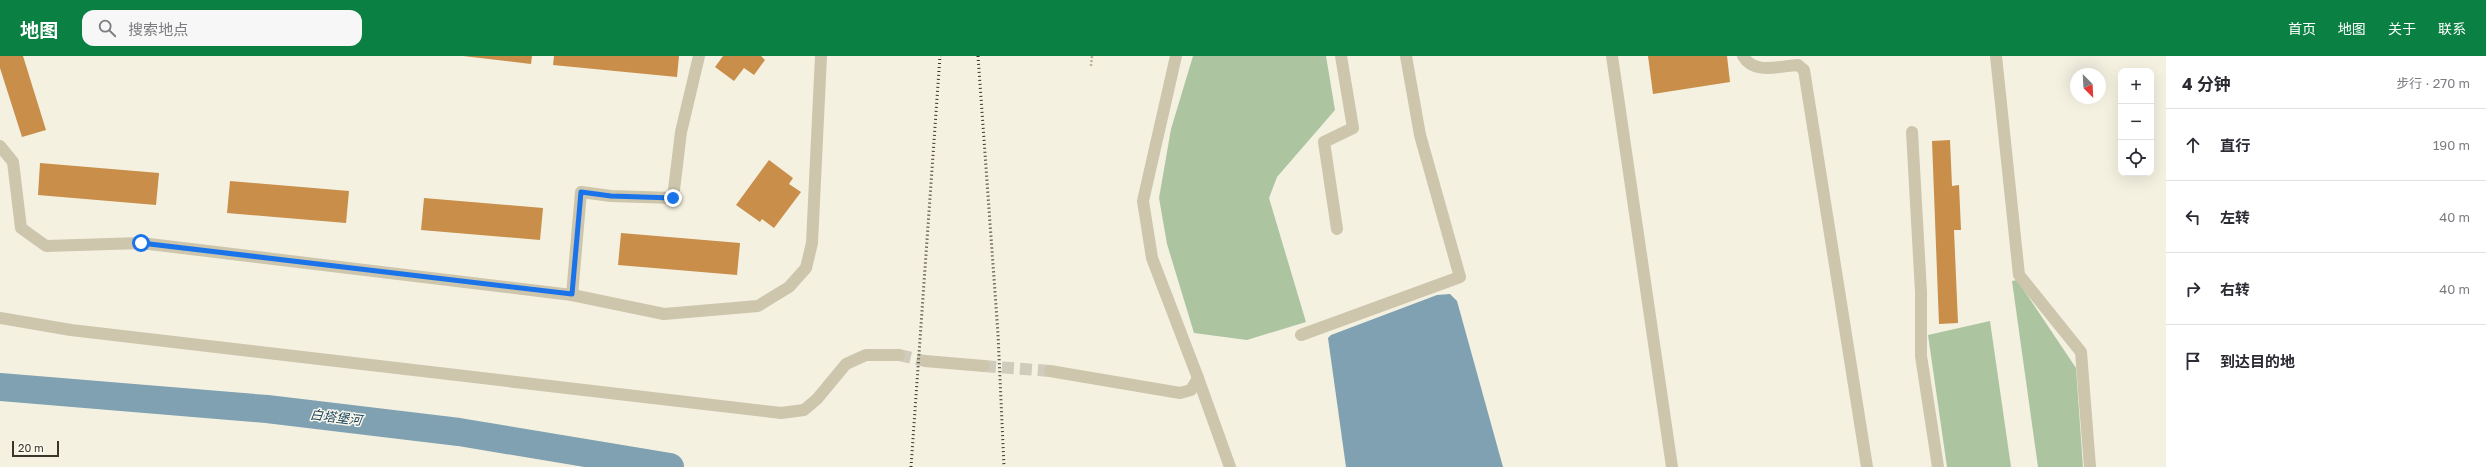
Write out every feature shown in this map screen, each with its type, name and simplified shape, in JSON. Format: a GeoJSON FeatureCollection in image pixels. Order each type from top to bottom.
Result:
{"type":"FeatureCollection","features":[{"type":"Feature","properties":{"kind":"street"},"geometry":{"type":"LineString","coordinates":[[572,294],[581,192],[611,196],[673,198],[680,132],[699,56]]}},
{"type":"Feature","properties":{"kind":"street"},"geometry":{"type":"LineString","coordinates":[[0,146],[13,162],[21,228],[46,246],[141,243],[572,294],[664,314],[758,306],[789,287],[806,268],[812,242],[821,56]]}},
{"type":"Feature","properties":{"kind":"street"},"geometry":{"type":"LineString","coordinates":[[1176,56],[1143,201],[1152,258],[1230,467]]}},
{"type":"Feature","properties":{"kind":"street"},"geometry":{"type":"LineString","coordinates":[[1337,229],[1324,142],[1353,128],[1341,56]]}},
{"type":"Feature","properties":{"kind":"street"},"geometry":{"type":"LineString","coordinates":[[1301,335],[1460,278],[1420,135],[1406,56]]}},
{"type":"Feature","properties":{"kind":"street"},"geometry":{"type":"LineString","coordinates":[[1612,56],[1672,467]]}},
{"type":"Feature","properties":{"kind":"street"},"geometry":{"type":"LineString","coordinates":[[1743,56],[1752,66],[1764,68],[1798,65],[1804,70],[1867,467]]}},
{"type":"Feature","properties":{"kind":"street"},"geometry":{"type":"LineString","coordinates":[[1996,56],[2019,275],[2081,352],[2090,467]]}},
{"type":"Feature","properties":{"kind":"street"},"geometry":{"type":"LineString","coordinates":[[1912,132],[1922,292],[1921,356],[1938,467]]}},
{"type":"Feature","properties":{"kind":"street"},"geometry":{"type":"LineString","coordinates":[[0,318],[79,330],[780,413],[804,410],[817,399],[846,364],[866,355],[899,355]]}},
{"type":"Feature","properties":{"kind":"street"},"geometry":{"type":"LineString","coordinates":[[924,361],[984,366]]}},
{"type":"Feature","properties":{"kind":"street"},"geometry":{"type":"LineString","coordinates":[[1050,371],[1180,393],[1191,390],[1198,378]]}},
{"type":"Feature","properties":{"kind":"path"},"geometry":{"type":"LineString","coordinates":[[1091,66],[1092,56]]}},
{"type":"Feature","properties":{"kind":"green space"},"geometry":{"type":"Polygon","coordinates":[[[1193,56],[1326,56],[1335,110],[1277,177],[1269,198],[1306,322],[1247,340],[1194,333],[1167,244],[1159,198],[1171,129],[1193,56]]]}},
{"type":"Feature","properties":{"kind":"green space"},"geometry":{"type":"Polygon","coordinates":[[[2017,280],[2076,368],[2083,467],[2038,467],[2012,281],[2017,280]]]}},
{"type":"Feature","properties":{"kind":"green space"},"geometry":{"type":"Polygon","coordinates":[[[1990,321],[2011,467],[1947,467],[1928,335],[1990,321]]]}},
{"type":"Feature","properties":{"kind":"water"},"geometry":{"type":"Polygon","coordinates":[[[1450,294],[1457,301],[1503,467],[1346,467],[1328,338],[1331,335],[1437,295],[1450,294]]]}},
{"type":"Feature","properties":{"kind":"building"},"geometry":{"type":"Polygon","coordinates":[[[0,56],[23,56],[46,130],[22,137],[0,68],[0,56]]]}},
{"type":"Feature","properties":{"kind":"building"},"geometry":{"type":"Polygon","coordinates":[[[463,56],[532,56],[531,64],[463,56]]]}},
{"type":"Feature","properties":{"kind":"building"},"geometry":{"type":"Polygon","coordinates":[[[554,56],[679,56],[677,77],[553,65],[554,56]]]}},
{"type":"Feature","properties":{"kind":"building"},"geometry":{"type":"Polygon","coordinates":[[[723,56],[761,56],[765,60],[754,75],[744,68],[734,81],[715,67],[723,56]]]}},
{"type":"Feature","properties":{"kind":"building"},"geometry":{"type":"Polygon","coordinates":[[[1648,56],[1727,56],[1730,82],[1653,94],[1648,56]]]}},
{"type":"Feature","properties":{"kind":"building"},"geometry":{"type":"Polygon","coordinates":[[[1950,140],[1952,186],[1959,185],[1961,230],[1954,230],[1958,323],[1939,324],[1932,141],[1950,140]]]}},
{"type":"Feature","properties":{"kind":"building"},"geometry":{"type":"Polygon","coordinates":[[[769,160],[793,178],[789,184],[801,192],[774,228],[762,219],[760,222],[736,205],[769,160]]]}},
{"type":"Feature","properties":{"kind":"building"},"geometry":{"type":"Polygon","coordinates":[[[40,163],[159,173],[156,205],[38,195],[40,163]]]}},
{"type":"Feature","properties":{"kind":"building"},"geometry":{"type":"Polygon","coordinates":[[[230,181],[349,191],[346,223],[227,213],[230,181]]]}},
{"type":"Feature","properties":{"kind":"building"},"geometry":{"type":"Polygon","coordinates":[[[424,198],[543,208],[540,240],[421,230],[424,198]]]}},
{"type":"Feature","properties":{"kind":"building"},"geometry":{"type":"Polygon","coordinates":[[[621,233],[740,243],[737,275],[618,265],[621,233]]]}},
{"type":"Feature","properties":{"kind":"waterway","name":"白塔堡河"},"geometry":{"type":"LineString","coordinates":[[0,387],[267,409],[459,432],[670,467]]}},
{"type":"Feature","properties":{"kind":"tunnel"},"geometry":{"type":"LineString","coordinates":[[899,355],[925,361]]}},
{"type":"Feature","properties":{"kind":"tunnel"},"geometry":{"type":"LineString","coordinates":[[984,366],[1050,371]]}},
{"type":"Feature","properties":{"kind":"railway"},"geometry":{"type":"LineString","coordinates":[[911,467],[940,56]]}},
{"type":"Feature","properties":{"kind":"railway"},"geometry":{"type":"LineString","coordinates":[[978,56],[998,334],[1004,467]]}},
{"type":"Feature","properties":{"kind":"route"},"geometry":{"type":"LineString","coordinates":[[141,243],[572,294],[581,192],[611,196],[673,198]]}}]}
